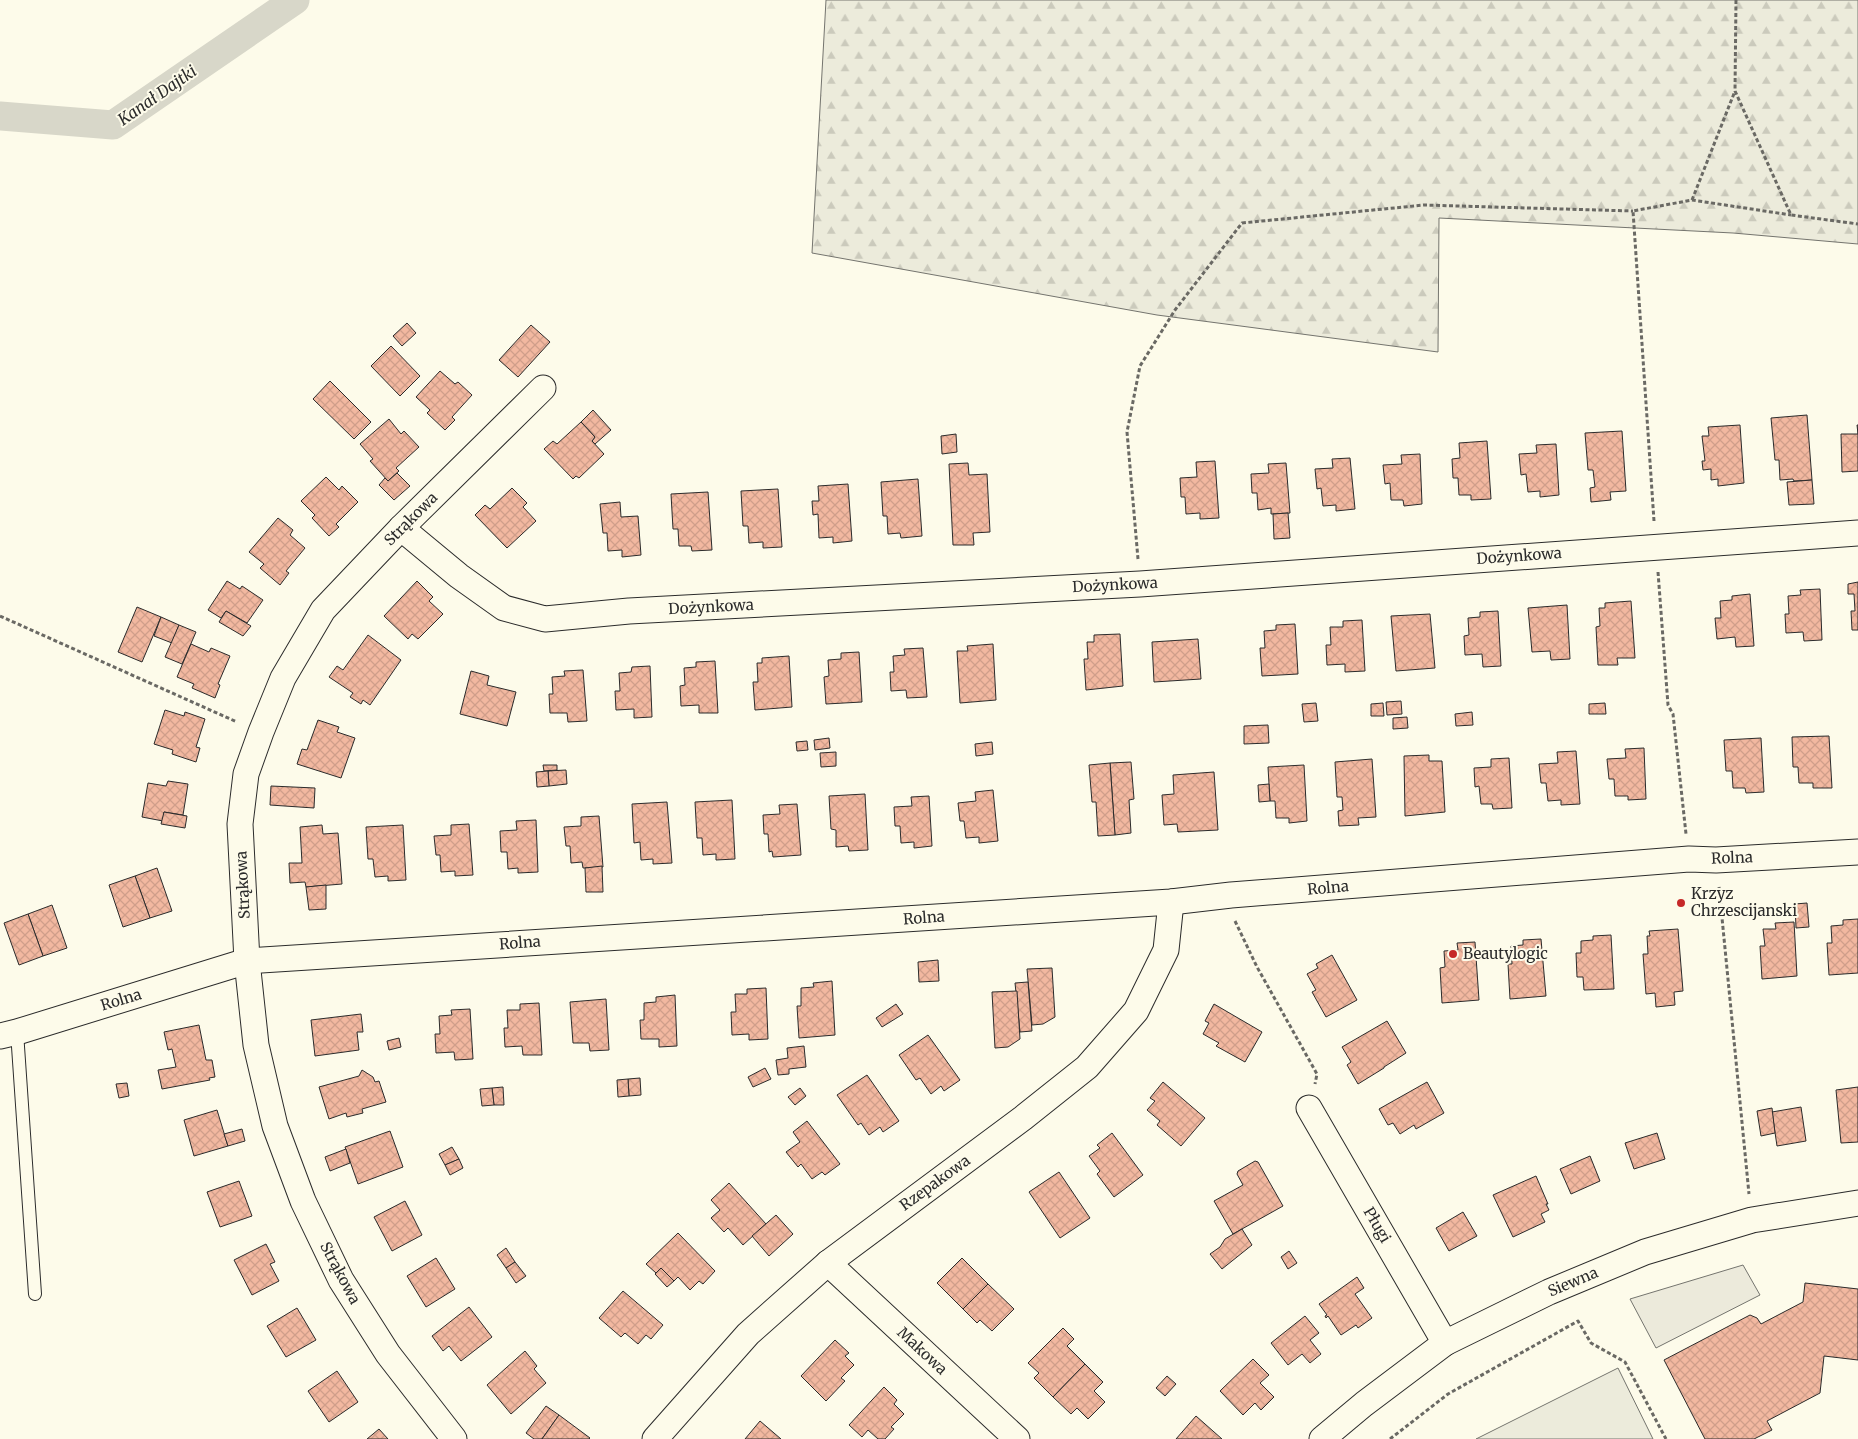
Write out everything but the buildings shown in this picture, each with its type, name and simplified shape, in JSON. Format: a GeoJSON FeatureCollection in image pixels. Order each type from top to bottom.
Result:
{"type":"FeatureCollection","features":[{"type":"Feature","properties":{"kind":"street","name":"Strąkowa"},"geometry":{"type":"LineString","coordinates":[[454,1439],[388,1354],[341,1280],[303,1201],[275,1126],[256,1045],[247,961],[240,824],[246,774],[261,732],[283,678],[323,610],[401,528],[543,388]]}},
{"type":"Feature","properties":{"kind":"street","name":"Dożynkowa"},"geometry":{"type":"LineString","coordinates":[[401,528],[459,576],[504,608],[545,619],[629,611],[1140,584],[1858,533]]}},
{"type":"Feature","properties":{"kind":"street","name":"Rolna"},"geometry":{"type":"LineString","coordinates":[[8,1034],[247,961],[1171,902],[1231,895],[1689,859],[1716,860],[1858,852]]}},
{"type":"Feature","properties":{"kind":"street","name":"Rzepakowa"},"geometry":{"type":"LineString","coordinates":[[655,1439],[748,1334],[828,1262],[1024,1118],[1087,1067],[1136,1011],[1166,950],[1171,902]]}},
{"type":"Feature","properties":{"kind":"street","name":"Pługi"},"geometry":{"type":"LineString","coordinates":[[1310,1108],[1445,1342]]}},
{"type":"Feature","properties":{"kind":"street","name":"Siewna"},"geometry":{"type":"LineString","coordinates":[[1322,1439],[1445,1342],[1549,1292],[1645,1252],[1752,1220],[1858,1203]]}},
{"type":"Feature","properties":{"kind":"street","name":"Makowa"},"geometry":{"type":"LineString","coordinates":[[828,1262],[1017,1439]]}},
{"type":"Feature","properties":{"kind":"lane"},"geometry":{"type":"LineString","coordinates":[[8,1034],[35,1294]]}},
{"type":"Feature","properties":{"kind":"path"},"geometry":{"type":"LineString","coordinates":[[1692,200],[1735,91],[1736,0]]}},
{"type":"Feature","properties":{"kind":"path"},"geometry":{"type":"LineString","coordinates":[[1735,91],[1791,215]]}},
{"type":"Feature","properties":{"kind":"path"},"geometry":{"type":"LineString","coordinates":[[1140,584],[1127,432],[1140,366],[1175,310],[1242,223],[1424,205],[1633,211],[1692,200],[1858,224]]}},
{"type":"Feature","properties":{"kind":"path"},"geometry":{"type":"LineString","coordinates":[[1633,211],[1668,705],[1673,714],[1689,859]]}},
{"type":"Feature","properties":{"kind":"path"},"geometry":{"type":"LineString","coordinates":[[0,616],[261,732]]}},
{"type":"Feature","properties":{"kind":"path"},"geometry":{"type":"LineString","coordinates":[[1716,860],[1752,1220]]}},
{"type":"Feature","properties":{"kind":"path"},"geometry":{"type":"LineString","coordinates":[[1231,895],[1234,919],[1257,967],[1316,1074],[1310,1108]]}},
{"type":"Feature","properties":{"kind":"path"},"geometry":{"type":"LineString","coordinates":[[1390,1439],[1448,1394],[1578,1321],[1591,1343],[1625,1362],[1666,1439]]}},
{"type":"Feature","properties":{"kind":"green space"},"geometry":{"type":"Polygon","coordinates":[[[826,0],[1858,0],[1858,244],[1733,233],[1439,218],[1438,352],[1157,315],[812,253],[826,0]]]}},
{"type":"Feature","properties":{"kind":"green space"},"geometry":{"type":"Polygon","coordinates":[[[1618,1368],[1653,1439],[1476,1439],[1618,1368]]]}},
{"type":"Feature","properties":{"kind":"shaded area"},"geometry":{"type":"Polygon","coordinates":[[[1743,1265],[1760,1295],[1656,1348],[1630,1299],[1743,1265]]]}},
{"type":"Feature","properties":{"kind":"waterway","name":"Kanał Dajtki"},"geometry":{"type":"LineString","coordinates":[[0,116],[113,125],[295,0]]}},
{"type":"Feature","properties":{"kind":"place","name":"Krzyz Chrzescijanski"},"geometry":{"type":"Point","coordinates":[1681,903]}},
{"type":"Feature","properties":{"kind":"place","name":"Beautylogic"},"geometry":{"type":"Point","coordinates":[1453,954]}}]}
